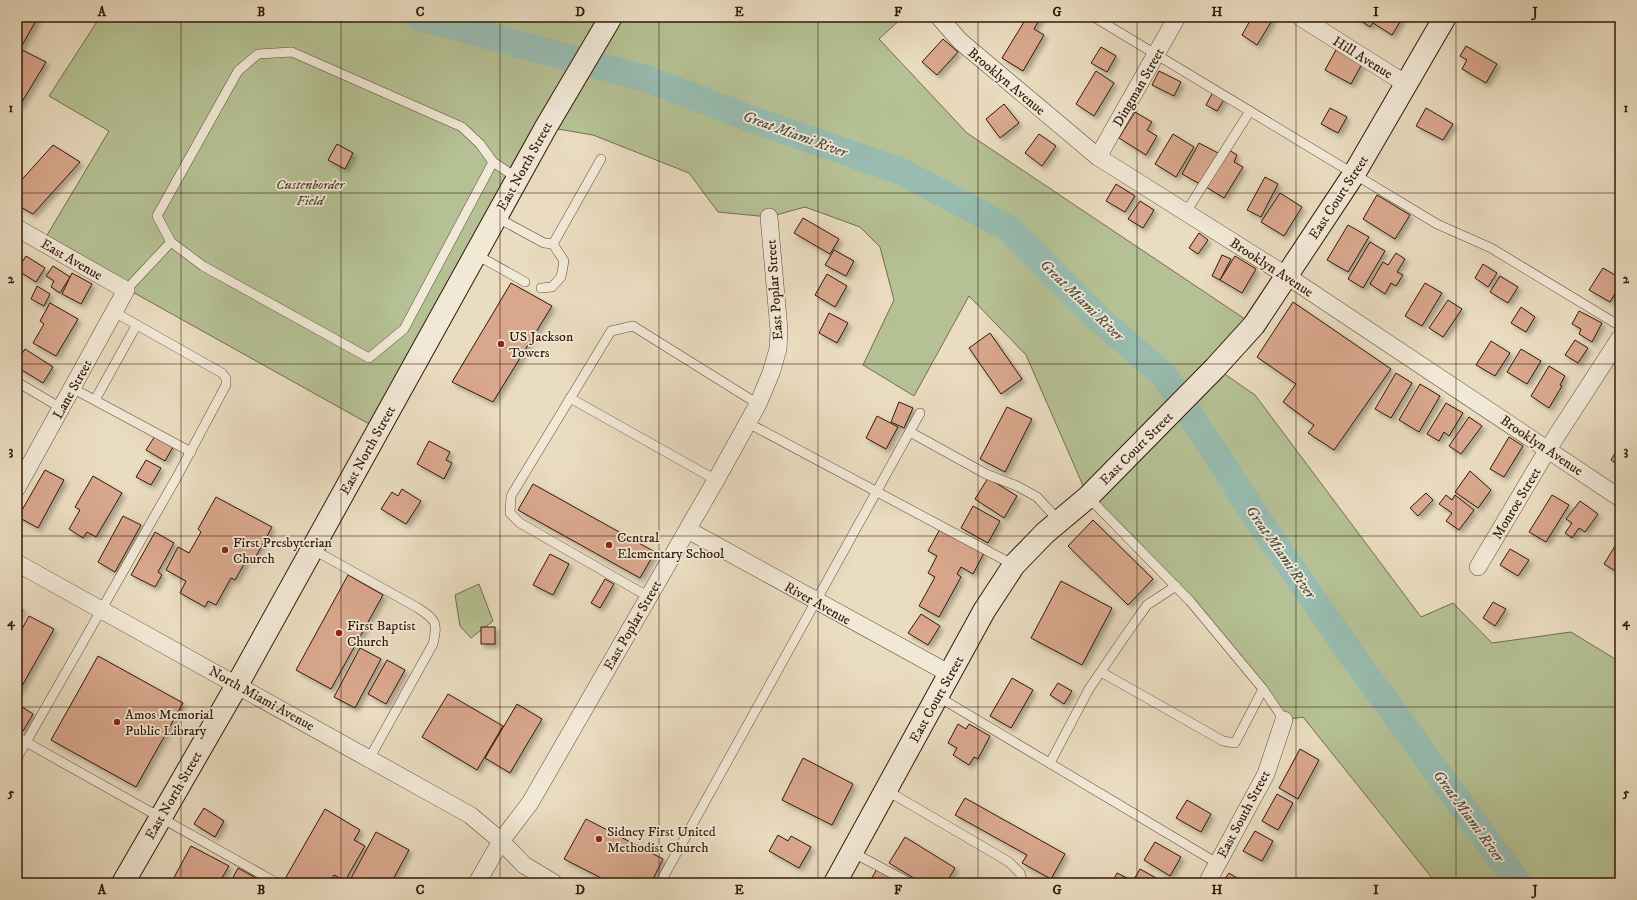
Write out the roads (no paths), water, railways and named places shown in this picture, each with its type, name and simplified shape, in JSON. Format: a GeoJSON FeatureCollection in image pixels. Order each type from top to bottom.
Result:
{"type":"FeatureCollection","features":[{"type":"Feature","properties":{"kind":"main road","name":"East North Street"},"geometry":{"type":"LineString","coordinates":[[124,883],[160,817],[237,685],[517,178],[611,17]]}},
{"type":"Feature","properties":{"kind":"main road","name":"East Court Street"},"geometry":{"type":"LineString","coordinates":[[835,883],[984,611],[1014,565],[1045,533],[1088,497],[1215,368],[1254,325],[1354,174],[1445,17]]}},
{"type":"Feature","properties":{"kind":"street","name":"Brooklyn Avenue"},"geometry":{"type":"LineString","coordinates":[[938,17],[960,41],[1098,157],[1287,276],[1620,498]]}},
{"type":"Feature","properties":{"kind":"street","name":"Dingman Street"},"geometry":{"type":"LineString","coordinates":[[1098,157],[1177,17]]}},
{"type":"Feature","properties":{"kind":"street","name":"Hill Avenue"},"geometry":{"type":"LineString","coordinates":[[1300,17],[1406,84]]}},
{"type":"Feature","properties":{"kind":"street","name":"East Poplar Street"},"geometry":{"type":"LineString","coordinates":[[477,883],[501,841],[530,803],[688,530],[758,404],[771,373],[778,349],[779,330],[768,217]]}},
{"type":"Feature","properties":{"kind":"street","name":"East Avenue"},"geometry":{"type":"LineString","coordinates":[[17,228],[126,290]]}},
{"type":"Feature","properties":{"kind":"street","name":"Lane Street"},"geometry":{"type":"LineString","coordinates":[[17,488],[126,290]]}},
{"type":"Feature","properties":{"kind":"street","name":"Monroe Street"},"geometry":{"type":"LineString","coordinates":[[1478,567],[1548,449],[1620,338]]}},
{"type":"Feature","properties":{"kind":"street","name":"River Avenue"},"geometry":{"type":"LineString","coordinates":[[688,530],[816,602],[950,674]]}},
{"type":"Feature","properties":{"kind":"street","name":"North Miami Avenue"},"geometry":{"type":"LineString","coordinates":[[17,563],[470,815],[501,841],[524,865],[548,882]]}},
{"type":"Feature","properties":{"kind":"street","name":"East South Street"},"geometry":{"type":"LineString","coordinates":[[1207,883],[1266,774],[1284,720]]}},
{"type":"Feature","properties":{"kind":"lane"},"geometry":{"type":"LineString","coordinates":[[1094,17],[1437,224],[1491,248],[1620,326]]}},
{"type":"Feature","properties":{"kind":"lane"},"geometry":{"type":"LineString","coordinates":[[493,162],[404,329],[368,358],[203,266],[171,242],[157,216],[238,71],[258,54],[292,52],[462,127],[480,144],[493,162],[517,178]]}},
{"type":"Feature","properties":{"kind":"lane"},"geometry":{"type":"LineString","coordinates":[[1186,212],[1250,111]]}},
{"type":"Feature","properties":{"kind":"lane"},"geometry":{"type":"LineString","coordinates":[[553,244],[601,159]]}},
{"type":"Feature","properties":{"kind":"lane"},"geometry":{"type":"LineString","coordinates":[[496,217],[544,243],[553,244]]}},
{"type":"Feature","properties":{"kind":"lane"},"geometry":{"type":"LineString","coordinates":[[126,290],[171,242]]}},
{"type":"Feature","properties":{"kind":"lane"},"geometry":{"type":"LineString","coordinates":[[541,288],[552,286],[560,277],[564,261],[553,244]]}},
{"type":"Feature","properties":{"kind":"lane"},"geometry":{"type":"LineString","coordinates":[[475,254],[525,282]]}},
{"type":"Feature","properties":{"kind":"lane"},"geometry":{"type":"LineString","coordinates":[[17,758],[191,452],[226,385],[226,378],[222,373],[136,326],[114,312]]}},
{"type":"Feature","properties":{"kind":"lane"},"geometry":{"type":"LineString","coordinates":[[95,400],[136,326]]}},
{"type":"Feature","properties":{"kind":"lane"},"geometry":{"type":"LineString","coordinates":[[649,597],[520,523],[510,513],[511,496],[611,331],[632,326],[758,404]]}},
{"type":"Feature","properties":{"kind":"lane"},"geometry":{"type":"LineString","coordinates":[[17,382],[61,408]]}},
{"type":"Feature","properties":{"kind":"lane"},"geometry":{"type":"LineString","coordinates":[[72,388],[191,452]]}},
{"type":"Feature","properties":{"kind":"lane"},"geometry":{"type":"LineString","coordinates":[[570,398],[716,480]]}},
{"type":"Feature","properties":{"kind":"lane"},"geometry":{"type":"LineString","coordinates":[[660,883],[878,492],[920,413]]}},
{"type":"Feature","properties":{"kind":"lane"},"geometry":{"type":"LineString","coordinates":[[748,423],[1014,565]]}},
{"type":"Feature","properties":{"kind":"lane"},"geometry":{"type":"LineString","coordinates":[[910,432],[986,474],[1017,486],[1037,497],[1059,521]]}},
{"type":"Feature","properties":{"kind":"lane"},"geometry":{"type":"LineString","coordinates":[[1088,497],[1190,601],[1263,689],[1284,720]]}},
{"type":"Feature","properties":{"kind":"lane"},"geometry":{"type":"LineString","coordinates":[[312,549],[423,611],[433,618],[437,628],[433,644],[369,759]]}},
{"type":"Feature","properties":{"kind":"lane"},"geometry":{"type":"LineString","coordinates":[[1050,763],[1090,689],[1147,605],[1176,586]]}},
{"type":"Feature","properties":{"kind":"lane"},"geometry":{"type":"LineString","coordinates":[[1101,672],[1223,741],[1235,743],[1263,689]]}},
{"type":"Feature","properties":{"kind":"lane"},"geometry":{"type":"LineString","coordinates":[[937,696],[1217,863]]}},
{"type":"Feature","properties":{"kind":"lane"},"geometry":{"type":"LineString","coordinates":[[17,736],[277,883]]}},
{"type":"Feature","properties":{"kind":"lane"},"geometry":{"type":"LineString","coordinates":[[886,790],[1009,862],[1020,873],[1022,883]]}},
{"type":"Feature","properties":{"kind":"lane"},"geometry":{"type":"LineString","coordinates":[[852,852],[910,883]]}},
{"type":"Feature","properties":{"kind":"waterway","name":"Great Miami River"},"geometry":{"type":"LineString","coordinates":[[418,17],[648,79],[751,119],[900,171],[1008,228],[1101,321],[1165,376],[1257,518],[1349,651],[1518,883]]}},
{"type":"Feature","properties":{"kind":"place","name":"US Jackson Towers"},"geometry":{"type":"Point","coordinates":[501,344]}},
{"type":"Feature","properties":{"kind":"place","name":"Central Elementary School"},"geometry":{"type":"Point","coordinates":[609,545]}},
{"type":"Feature","properties":{"kind":"place","name":"First Presbyterian Church"},"geometry":{"type":"Point","coordinates":[225,550]}},
{"type":"Feature","properties":{"kind":"place","name":"First Baptist Church"},"geometry":{"type":"Point","coordinates":[339,633]}},
{"type":"Feature","properties":{"kind":"place","name":"Amos Memorial Public Library"},"geometry":{"type":"Point","coordinates":[117,722]}},
{"type":"Feature","properties":{"kind":"place","name":"Sidney First United Methodist Church"},"geometry":{"type":"Point","coordinates":[599,839]}},
{"type":"Feature","properties":{"kind":"park label","name":"Custenborder Field"},"geometry":{"type":"Point","coordinates":[310,192]}}]}
